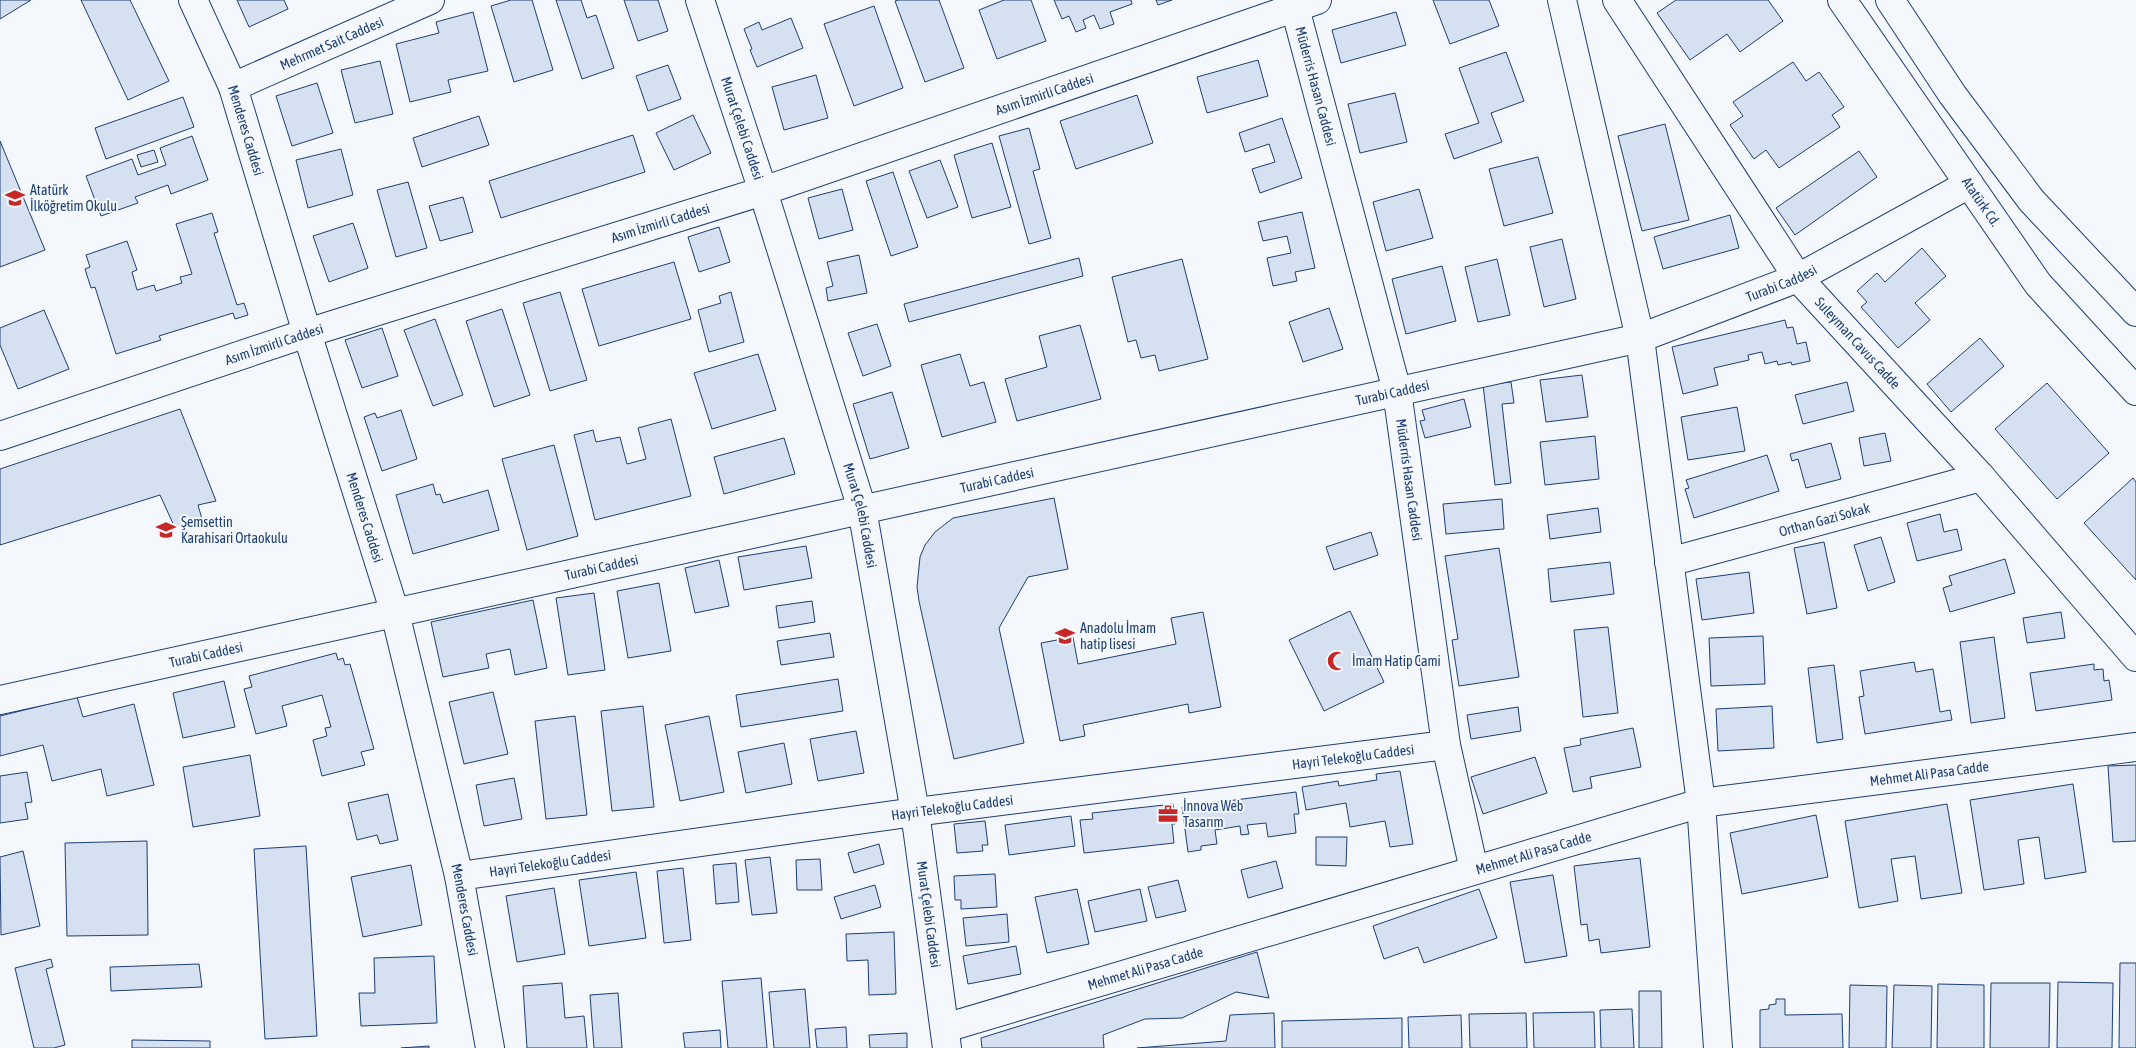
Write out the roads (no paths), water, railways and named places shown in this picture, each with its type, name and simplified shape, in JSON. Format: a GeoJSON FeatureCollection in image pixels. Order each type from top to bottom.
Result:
{"type":"FeatureCollection","features":[{"type":"Feature","properties":{"kind":"street","name":"Menderes Caddesi"},"geometry":{"type":"LineString","coordinates":[[194,0],[233,87],[307,333],[396,614],[459,876],[490,1048]]}},
{"type":"Feature","properties":{"kind":"street","name":"Mehrmet Sait Caddesi"},"geometry":{"type":"LineString","coordinates":[[233,87],[430,0]]}},
{"type":"Feature","properties":{"kind":"street","name":"Murat Çelebi Caddesi"},"geometry":{"type":"LineString","coordinates":[[700,0],[763,191],[862,509],[915,812],[946,1038]]}},
{"type":"Feature","properties":{"kind":"street"},"geometry":{"type":"LineString","coordinates":[[1562,0],[1640,338],[1701,803],[1718,1048]]}},
{"type":"Feature","properties":{"kind":"street","name":"Suleyman Cavus Cadde"},"geometry":{"type":"LineString","coordinates":[[1618,0],[1798,278],[1981,477],[2136,657]]}},
{"type":"Feature","properties":{"kind":"street","name":"Atatürk Cd."},"geometry":{"type":"LineString","coordinates":[[1842,0],[2038,284],[2136,391]]}},
{"type":"Feature","properties":{"kind":"street"},"geometry":{"type":"LineString","coordinates":[[1890,0],[1952,94],[2031,200],[2136,312]]}},
{"type":"Feature","properties":{"kind":"street","name":"Asım İzmirli Caddesi"},"geometry":{"type":"LineString","coordinates":[[0,436],[307,333],[763,191],[1306,4]]}},
{"type":"Feature","properties":{"kind":"street","name":"Müderris Hasan Caddesi"},"geometry":{"type":"LineString","coordinates":[[1306,4],[1397,391],[1446,745],[1474,870]]}},
{"type":"Feature","properties":{"kind":"street","name":"Turabi Caddesi"},"geometry":{"type":"LineString","coordinates":[[0,700],[1640,338],[1798,278],[1969,184]]}},
{"type":"Feature","properties":{"kind":"street","name":"Orthan Gazi Sokak"},"geometry":{"type":"LineString","coordinates":[[1669,562],[1981,477]]}},
{"type":"Feature","properties":{"kind":"street","name":"Hayri Telekoğlu Caddesi"},"geometry":{"type":"LineString","coordinates":[[459,876],[915,812],[1446,745]]}},
{"type":"Feature","properties":{"kind":"street","name":"Mehmet Ali Pasa Cadde"},"geometry":{"type":"LineString","coordinates":[[946,1038],[1474,870],[1701,803],[2136,747]]}},
{"type":"Feature","properties":{"kind":"place","name":"Atatürk İlköğretim Okulu"},"geometry":{"type":"Point","coordinates":[15,198]}},
{"type":"Feature","properties":{"kind":"place","name":"Şemsettin Karahisari Ortaokulu"},"geometry":{"type":"Point","coordinates":[166,530]}},
{"type":"Feature","properties":{"kind":"place","name":"Anadolu İmam hatip lisesi"},"geometry":{"type":"Point","coordinates":[1065,636]}},
{"type":"Feature","properties":{"kind":"place","name":"İmam Hatip Cami"},"geometry":{"type":"Point","coordinates":[1337,661]}},
{"type":"Feature","properties":{"kind":"place","name":"İnnova Web Tasarım"},"geometry":{"type":"Point","coordinates":[1168,814]}}]}
